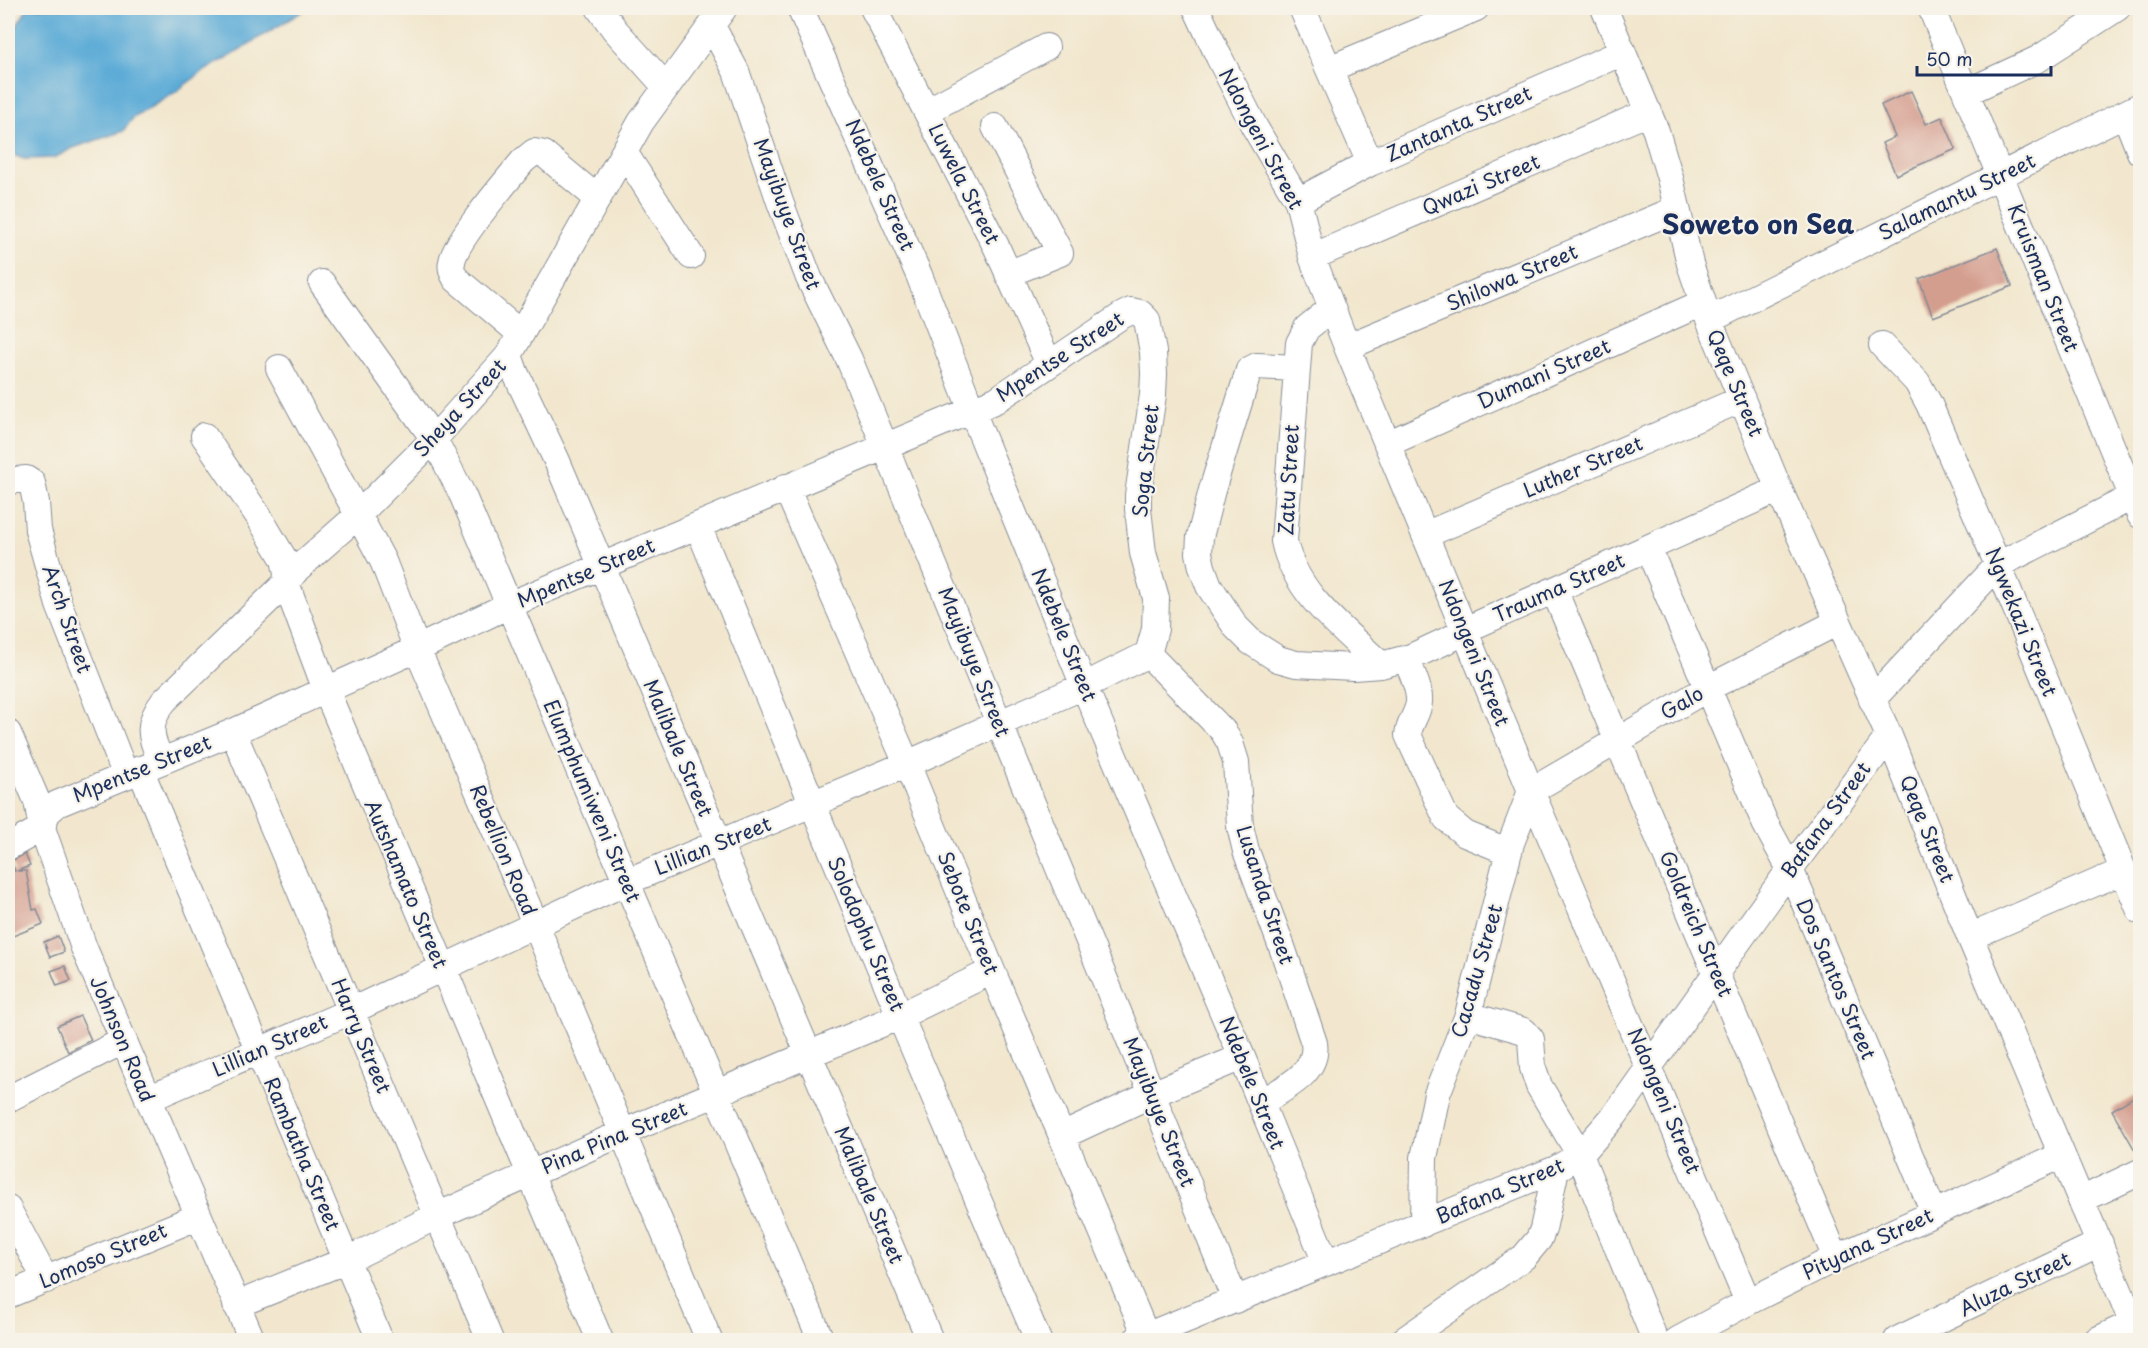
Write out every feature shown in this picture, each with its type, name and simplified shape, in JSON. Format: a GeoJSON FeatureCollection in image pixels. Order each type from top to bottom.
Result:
{"type":"FeatureCollection","features":[{"type":"Feature","properties":{"kind":"street"},"geometry":{"type":"LineString","coordinates":[[598,8],[666,87]]}},
{"type":"Feature","properties":{"kind":"street","name":"Ndebele Street"},"geometry":{"type":"LineString","coordinates":[[800,8],[919,274],[1084,686],[1242,1056],[1326,1263]]}},
{"type":"Feature","properties":{"kind":"street","name":"Luwela Street"},"geometry":{"type":"LineString","coordinates":[[873,8],[1008,274],[1049,364]]}},
{"type":"Feature","properties":{"kind":"street","name":"Ndongeni Street"},"geometry":{"type":"LineString","coordinates":[[1196,8],[1254,126],[1298,201],[1312,257],[1347,347],[1531,791],[1749,1302]]}},
{"type":"Feature","properties":{"kind":"street"},"geometry":{"type":"LineString","coordinates":[[1302,8],[1370,164]]}},
{"type":"Feature","properties":{"kind":"street"},"geometry":{"type":"LineString","coordinates":[[1329,69],[1476,8]]}},
{"type":"Feature","properties":{"kind":"street","name":"Qeqe Street"},"geometry":{"type":"LineString","coordinates":[[1604,8],[1649,112],[1662,149],[1689,264],[1705,312],[1779,489],[1889,736],[1970,937],[2136,1332]]}},
{"type":"Feature","properties":{"kind":"street","name":"Kruisman Street"},"geometry":{"type":"LineString","coordinates":[[1931,8],[2138,501]]}},
{"type":"Feature","properties":{"kind":"street"},"geometry":{"type":"LineString","coordinates":[[1967,92],[2038,59],[2117,8]]}},
{"type":"Feature","properties":{"kind":"street","name":"Sheya Street"},"geometry":{"type":"LineString","coordinates":[[142,768],[152,736],[153,717],[158,709],[286,584],[297,569],[357,516],[434,439],[515,345],[651,107],[718,14]]}},
{"type":"Feature","properties":{"kind":"street","name":"Mayibuye Street"},"geometry":{"type":"LineString","coordinates":[[718,14],[780,202],[809,278],[849,359],[1235,1300]]}},
{"type":"Feature","properties":{"kind":"street"},"geometry":{"type":"LineString","coordinates":[[927,111],[1046,47]]}},
{"type":"Feature","properties":{"kind":"street","name":"Zantanta Street"},"geometry":{"type":"LineString","coordinates":[[1298,201],[1370,164],[1623,52]]}},
{"type":"Feature","properties":{"kind":"street"},"geometry":{"type":"LineString","coordinates":[[2133,110],[2140,152]]}},
{"type":"Feature","properties":{"kind":"street","name":"Salamantu Street"},"geometry":{"type":"LineString","coordinates":[[1705,312],[2000,176],[2133,110]]}},
{"type":"Feature","properties":{"kind":"street","name":"Qwazi Street"},"geometry":{"type":"LineString","coordinates":[[1312,257],[1649,112]]}},
{"type":"Feature","properties":{"kind":"street"},"geometry":{"type":"LineString","coordinates":[[995,127],[1060,253],[1008,274]]}},
{"type":"Feature","properties":{"kind":"street"},"geometry":{"type":"LineString","coordinates":[[515,345],[452,273],[452,261],[461,240],[523,161],[534,152],[544,154],[597,198]]}},
{"type":"Feature","properties":{"kind":"street"},"geometry":{"type":"LineString","coordinates":[[624,152],[691,256]]}},
{"type":"Feature","properties":{"kind":"street","name":"Shilowa Street"},"geometry":{"type":"LineString","coordinates":[[1347,347],[1677,209]]}},
{"type":"Feature","properties":{"kind":"street","name":"Elumphumiweni Street"},"geometry":{"type":"LineString","coordinates":[[322,283],[434,439],[462,494],[821,1341]]}},
{"type":"Feature","properties":{"kind":"street","name":"Zatu Street"},"geometry":{"type":"LineString","coordinates":[[1332,308],[1302,334],[1299,343],[1284,541],[1294,571],[1317,603],[1381,665]]}},
{"type":"Feature","properties":{"kind":"street","name":"Mpentse Street"},"geometry":{"type":"LineString","coordinates":[[42,828],[47,813],[57,804],[233,732],[509,605],[1005,396],[1049,364],[1131,311]]}},
{"type":"Feature","properties":{"kind":"street","name":"Soga Street"},"geometry":{"type":"LineString","coordinates":[[1131,311],[1140,313],[1148,320],[1155,374],[1138,495],[1138,521],[1143,553],[1156,598],[1155,629],[1148,654]]}},
{"type":"Feature","properties":{"kind":"street","name":"Dumani Street"},"geometry":{"type":"LineString","coordinates":[[1387,444],[1705,312]]}},
{"type":"Feature","properties":{"kind":"street","name":"Malibale Street"},"geometry":{"type":"LineString","coordinates":[[515,345],[515,372],[557,461],[930,1341]]}},
{"type":"Feature","properties":{"kind":"street","name":"Ngwekazi Street"},"geometry":{"type":"LineString","coordinates":[[1882,345],[1917,382],[1929,404],[1998,565],[2140,911]]}},
{"type":"Feature","properties":{"kind":"street","name":"Trauma Street"},"geometry":{"type":"LineString","coordinates":[[1296,368],[1257,366],[1249,370],[1246,375],[1202,523],[1199,553],[1209,585],[1236,627],[1264,652],[1296,664],[1353,667],[1381,665],[1406,658],[1435,647],[1465,630],[1779,489]]}},
{"type":"Feature","properties":{"kind":"street","name":"Rebellion Road"},"geometry":{"type":"LineString","coordinates":[[279,368],[357,516],[378,550],[417,649],[535,923],[709,1341]]}},
{"type":"Feature","properties":{"kind":"street","name":"Luther Street"},"geometry":{"type":"LineString","coordinates":[[1425,535],[1742,399]]}},
{"type":"Feature","properties":{"kind":"street","name":"Autshamato Street"},"geometry":{"type":"LineString","coordinates":[[204,436],[259,517],[284,560],[287,573],[286,584],[326,690],[600,1341]]}},
{"type":"Feature","properties":{"kind":"street","name":"Arch Street"},"geometry":{"type":"LineString","coordinates":[[8,481],[26,479],[32,483],[38,530],[55,592],[142,768]]}},
{"type":"Feature","properties":{"kind":"street","name":"Sebote Street"},"geometry":{"type":"LineString","coordinates":[[786,487],[908,764],[1144,1339]]}},
{"type":"Feature","properties":{"kind":"street"},"geometry":{"type":"LineString","coordinates":[[1872,700],[1998,565],[2138,501]]}},
{"type":"Feature","properties":{"kind":"street","name":"Solodophu Street"},"geometry":{"type":"LineString","coordinates":[[698,526],[900,1016],[1038,1341]]}},
{"type":"Feature","properties":{"kind":"street","name":"Dos Santos Street"},"geometry":{"type":"LineString","coordinates":[[1648,548],[1765,823],[1790,869],[1934,1213]]}},
{"type":"Feature","properties":{"kind":"street","name":"Goldreich Street"},"geometry":{"type":"LineString","coordinates":[[1554,590],[1836,1258]]}},
{"type":"Feature","properties":{"kind":"street","name":"Galo"},"geometry":{"type":"LineString","coordinates":[[1531,791],[1708,688],[1838,622]]}},
{"type":"Feature","properties":{"kind":"street","name":"Lillian Street"},"geometry":{"type":"LineString","coordinates":[[148,1100],[351,1011],[626,882],[908,764],[1084,686],[1148,654]]}},
{"type":"Feature","properties":{"kind":"street","name":"Lusanda Street"},"geometry":{"type":"LineString","coordinates":[[1148,654],[1222,731],[1230,743],[1236,762],[1240,826],[1246,851],[1283,950],[1314,1043],[1315,1056],[1309,1069],[1261,1103]]}},
{"type":"Feature","properties":{"kind":"street"},"geometry":{"type":"LineString","coordinates":[[1406,658],[1419,702],[1409,728],[1410,742],[1446,818],[1465,834],[1509,852]]}},
{"type":"Feature","properties":{"kind":"street","name":"Harry Street"},"geometry":{"type":"LineString","coordinates":[[233,732],[490,1341]]}},
{"type":"Feature","properties":{"kind":"street","name":"Johnson Road"},"geometry":{"type":"LineString","coordinates":[[8,733],[37,801],[42,828],[84,948],[197,1217],[252,1341]]}},
{"type":"Feature","properties":{"kind":"street","name":"Bafana Street"},"geometry":{"type":"LineString","coordinates":[[1144,1339],[1556,1169],[1580,1155],[1616,1115],[1790,869],[1889,736]]}},
{"type":"Feature","properties":{"kind":"street","name":"Rambatha Street"},"geometry":{"type":"LineString","coordinates":[[142,768],[380,1341]]}},
{"type":"Feature","properties":{"kind":"street","name":"Cacadu Street"},"geometry":{"type":"LineString","coordinates":[[1423,1224],[1424,1158],[1437,1094],[1468,1015],[1516,827],[1531,791]]}},
{"type":"Feature","properties":{"kind":"street"},"geometry":{"type":"LineString","coordinates":[[8,847],[42,828]]}},
{"type":"Feature","properties":{"kind":"street"},"geometry":{"type":"LineString","coordinates":[[1970,937],[2123,871]]}},
{"type":"Feature","properties":{"kind":"street","name":"Pina Pina Street"},"geometry":{"type":"LineString","coordinates":[[236,1305],[347,1260],[437,1216],[621,1133],[900,1016],[992,971]]}},
{"type":"Feature","properties":{"kind":"street"},"geometry":{"type":"LineString","coordinates":[[1468,1015],[1514,1028],[1528,1034],[1531,1039],[1533,1068],[1539,1086],[1580,1155],[1655,1341]]}},
{"type":"Feature","properties":{"kind":"street"},"geometry":{"type":"LineString","coordinates":[[8,1099],[123,1041]]}},
{"type":"Feature","properties":{"kind":"street"},"geometry":{"type":"LineString","coordinates":[[1062,1136],[1152,1094],[1242,1056]]}},
{"type":"Feature","properties":{"kind":"street","name":"Pityana Street"},"geometry":{"type":"LineString","coordinates":[[1678,1341],[1836,1258],[2062,1155]]}},
{"type":"Feature","properties":{"kind":"street"},"geometry":{"type":"LineString","coordinates":[[1404,1341],[1509,1269],[1534,1247],[1543,1229],[1556,1169]]}},
{"type":"Feature","properties":{"kind":"street"},"geometry":{"type":"LineString","coordinates":[[2081,1200],[2140,1172]]}},
{"type":"Feature","properties":{"kind":"street"},"geometry":{"type":"LineString","coordinates":[[8,1209],[46,1280]]}},
{"type":"Feature","properties":{"kind":"street","name":"Lomoso Street"},"geometry":{"type":"LineString","coordinates":[[8,1295],[197,1217]]}},
{"type":"Feature","properties":{"kind":"street","name":"Aluza Street"},"geometry":{"type":"LineString","coordinates":[[1897,1341],[2100,1243]]}},
{"type":"Feature","properties":{"kind":"street"},"geometry":{"type":"LineString","coordinates":[[2097,1341],[2136,1332]]}},
{"type":"Feature","properties":{"kind":"water"},"geometry":{"type":"Polygon","coordinates":[[[28,8],[308,8],[201,73],[133,118],[123,131],[73,148],[54,158],[24,159],[8,153],[8,39],[28,8]]]}},
{"type":"Feature","properties":{"kind":"building"},"geometry":{"type":"Polygon","coordinates":[[[1911,91],[1926,124],[1942,117],[1956,149],[1896,175],[1882,143],[1895,137],[1881,105],[1911,91]]]}},
{"type":"Feature","properties":{"kind":"building"},"geometry":{"type":"Polygon","coordinates":[[[1997,248],[2012,286],[1933,317],[1919,279],[1997,248]]]}},
{"type":"Feature","properties":{"kind":"building"},"geometry":{"type":"Polygon","coordinates":[[[25,854],[30,866],[17,871],[26,871],[33,910],[37,909],[43,924],[8,938],[8,872],[15,871],[11,861],[25,854]]]}},
{"type":"Feature","properties":{"kind":"building"},"geometry":{"type":"Polygon","coordinates":[[[58,936],[64,952],[50,957],[44,942],[58,936]]]}},
{"type":"Feature","properties":{"kind":"building"},"geometry":{"type":"Polygon","coordinates":[[[65,966],[71,981],[57,986],[51,971],[65,966]]]}},
{"type":"Feature","properties":{"kind":"building"},"geometry":{"type":"Polygon","coordinates":[[[80,1016],[91,1040],[68,1052],[57,1026],[80,1016]]]}},
{"type":"Feature","properties":{"kind":"building"},"geometry":{"type":"Polygon","coordinates":[[[2140,1093],[2140,1157],[2139,1157],[2112,1110],[2140,1093]]]}},
{"type":"Feature","properties":{"kind":"district","name":"Soweto on Sea"},"geometry":{"type":"Point","coordinates":[1758,225]}}]}
